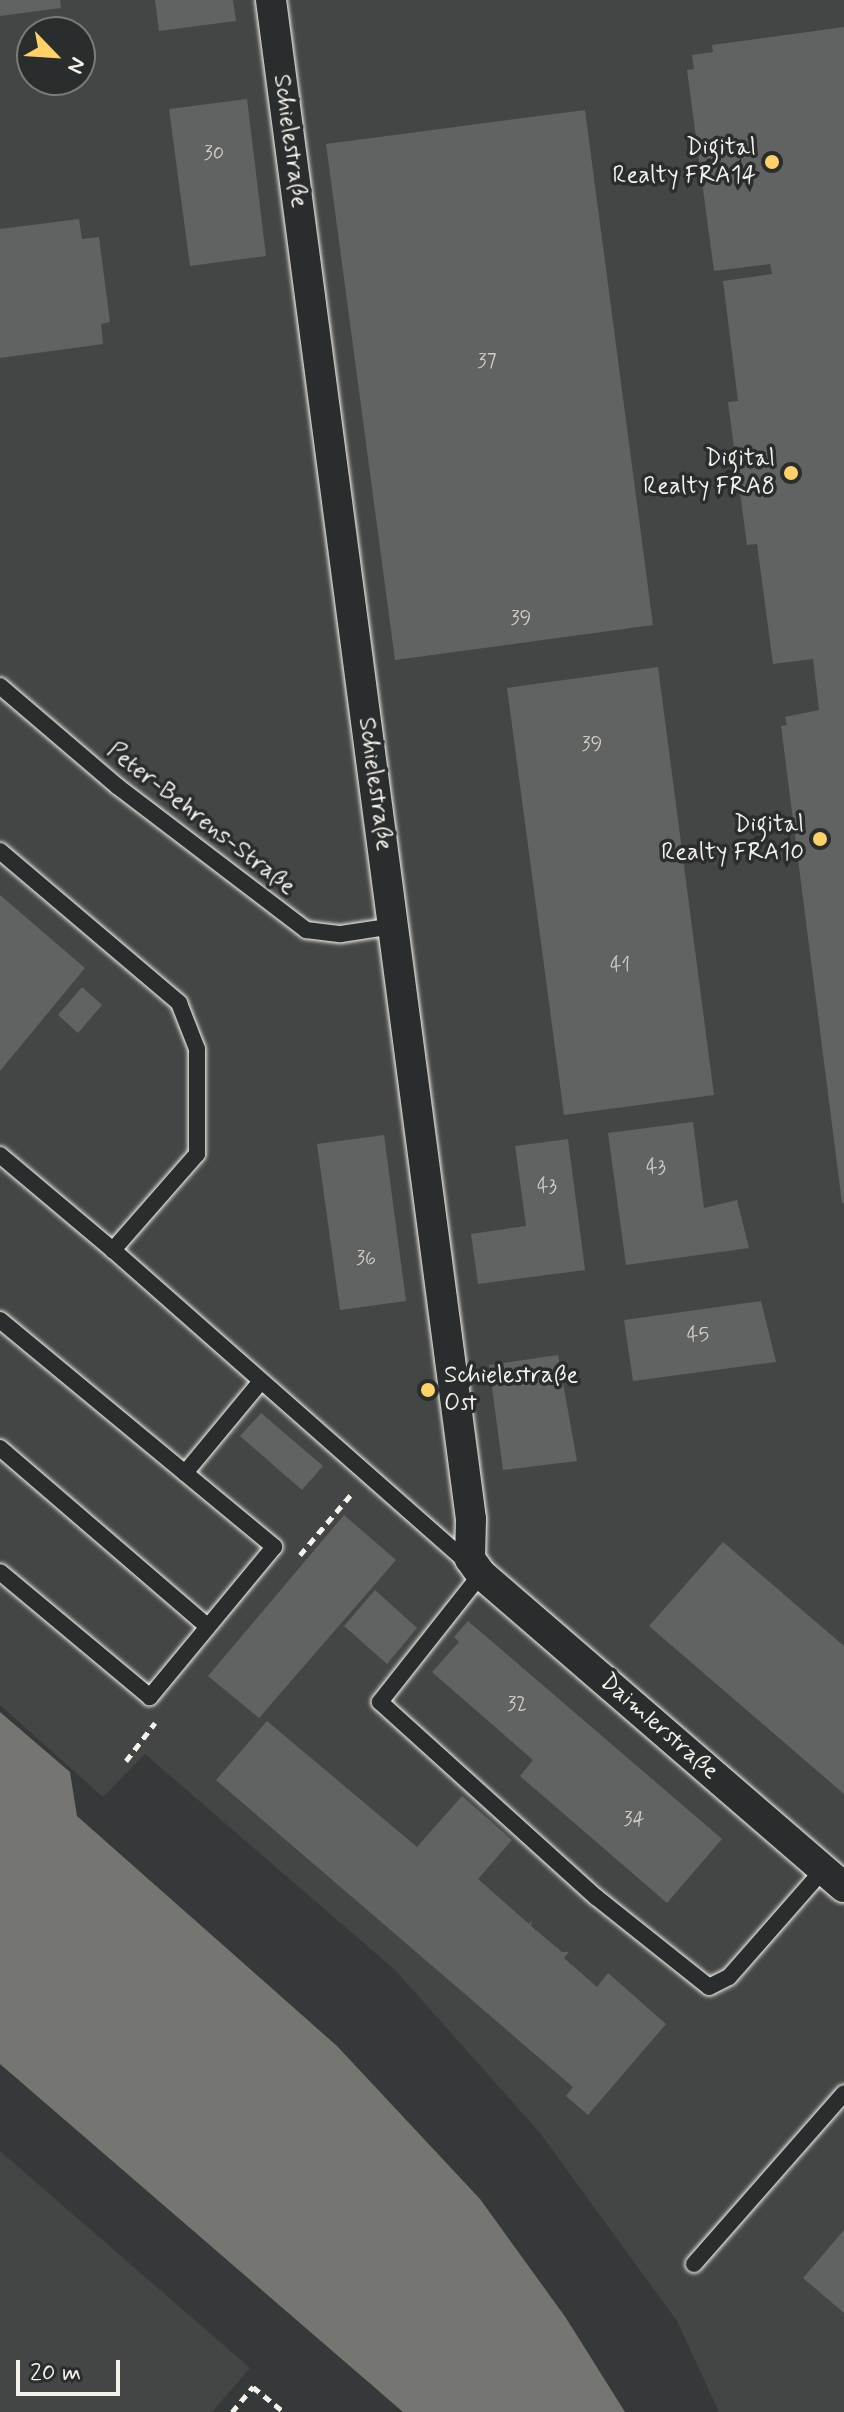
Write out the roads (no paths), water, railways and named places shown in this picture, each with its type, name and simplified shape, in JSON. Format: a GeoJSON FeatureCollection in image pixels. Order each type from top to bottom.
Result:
{"type":"FeatureCollection","features":[{"type":"Feature","properties":{"kind":"street","name":"Schielestraße"},"geometry":{"type":"LineString","coordinates":[[271,0],[477,1571]]}},
{"type":"Feature","properties":{"kind":"street","name":"Daimlerstraße"},"geometry":{"type":"LineString","coordinates":[[477,1571],[834,1878]]}},
{"type":"Feature","properties":{"kind":"lane","name":"Peter-Behrens-Straße"},"geometry":{"type":"LineString","coordinates":[[0,686],[117,786],[306,930],[341,934],[394,926]]}},
{"type":"Feature","properties":{"kind":"lane"},"geometry":{"type":"LineString","coordinates":[[0,851],[179,1003],[197,1049],[197,1154],[113,1250]]}},
{"type":"Feature","properties":{"kind":"lane"},"geometry":{"type":"LineString","coordinates":[[0,1155],[113,1250],[477,1571],[380,1702],[596,1897],[709,1987],[729,1977],[834,1878]]}},
{"type":"Feature","properties":{"kind":"lane"},"geometry":{"type":"LineString","coordinates":[[0,1320],[274,1547],[150,1697],[0,1572]]}},
{"type":"Feature","properties":{"kind":"lane"},"geometry":{"type":"LineString","coordinates":[[185,1473],[261,1381]]}},
{"type":"Feature","properties":{"kind":"lane"},"geometry":{"type":"LineString","coordinates":[[0,1448],[208,1627]]}},
{"type":"Feature","properties":{"kind":"lane"},"geometry":{"type":"LineString","coordinates":[[694,2264],[844,2093]]}},
{"type":"Feature","properties":{"kind":"place","name":"Digital Realty FRA14"},"geometry":{"type":"Point","coordinates":[772,162]}},
{"type":"Feature","properties":{"kind":"place","name":"Digital Realty FRA8"},"geometry":{"type":"Point","coordinates":[791,473]}},
{"type":"Feature","properties":{"kind":"place","name":"Digital Realty FRA10"},"geometry":{"type":"Point","coordinates":[820,839]}},
{"type":"Feature","properties":{"kind":"place","name":"Schielestraße Ost"},"geometry":{"type":"Point","coordinates":[428,1390]}}]}
